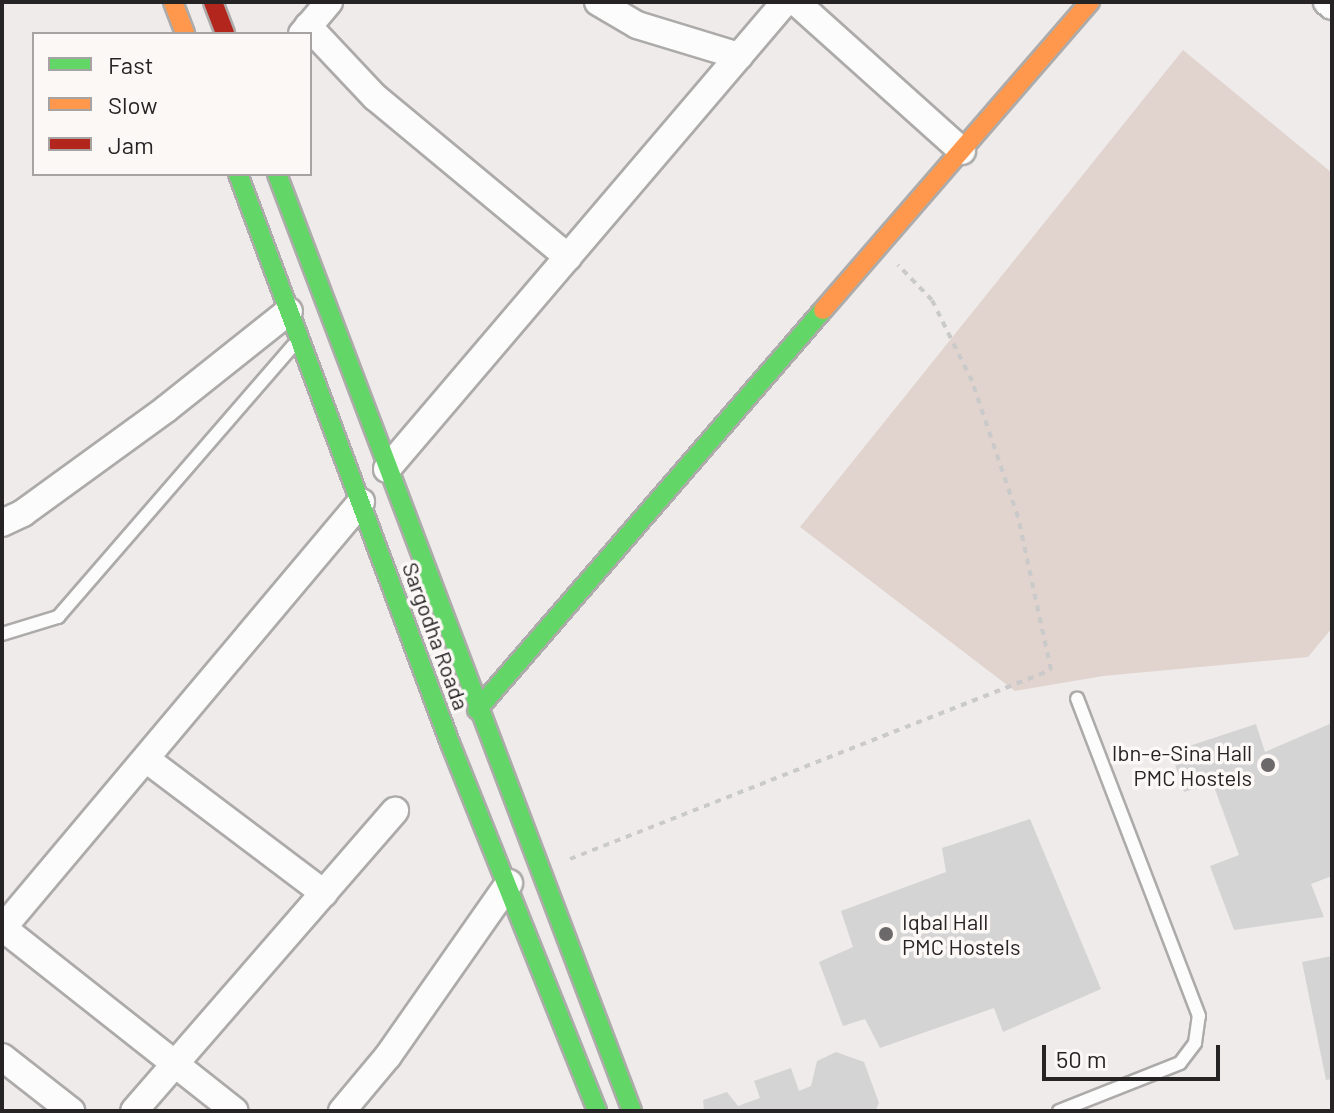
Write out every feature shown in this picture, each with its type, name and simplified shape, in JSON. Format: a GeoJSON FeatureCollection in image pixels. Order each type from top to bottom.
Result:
{"type":"FeatureCollection","features":[{"type":"Feature","properties":{"kind":"main road"},"geometry":{"type":"LineString","coordinates":[[173,2],[184,32]]}},
{"type":"Feature","properties":{"kind":"main road"},"geometry":{"type":"LineString","coordinates":[[213,2],[224,32]]}},
{"type":"Feature","properties":{"kind":"main road"},"geometry":{"type":"LineString","coordinates":[[477,710],[1090,2]]}},
{"type":"Feature","properties":{"kind":"main road","name":"Sargodha Roada"},"geometry":{"type":"LineString","coordinates":[[239,176],[361,502],[597,1111]]}},
{"type":"Feature","properties":{"kind":"main road","name":"Sargodha Roada"},"geometry":{"type":"LineString","coordinates":[[278,176],[477,710],[632,1111]]}},
{"type":"Feature","properties":{"kind":"street"},"geometry":{"type":"LineString","coordinates":[[305,30],[329,2]]}},
{"type":"Feature","properties":{"kind":"street"},"geometry":{"type":"LineString","coordinates":[[598,2],[637,25],[739,56]]}},
{"type":"Feature","properties":{"kind":"street"},"geometry":{"type":"LineString","coordinates":[[387,469],[785,2]]}},
{"type":"Feature","properties":{"kind":"street"},"geometry":{"type":"LineString","coordinates":[[796,2],[962,151]]}},
{"type":"Feature","properties":{"kind":"street"},"geometry":{"type":"LineString","coordinates":[[1327,2],[1332,6]]}},
{"type":"Feature","properties":{"kind":"street"},"geometry":{"type":"LineString","coordinates":[[312,37],[375,97],[568,257]]}},
{"type":"Feature","properties":{"kind":"street"},"geometry":{"type":"LineString","coordinates":[[2,523],[23,513],[166,409],[289,311]]}},
{"type":"Feature","properties":{"kind":"street"},"geometry":{"type":"LineString","coordinates":[[235,1111],[3,928],[361,502]]}},
{"type":"Feature","properties":{"kind":"street"},"geometry":{"type":"LineString","coordinates":[[146,759],[324,893]]}},
{"type":"Feature","properties":{"kind":"street"},"geometry":{"type":"LineString","coordinates":[[134,1111],[395,811]]}},
{"type":"Feature","properties":{"kind":"street"},"geometry":{"type":"LineString","coordinates":[[342,1111],[388,1056],[509,883]]}},
{"type":"Feature","properties":{"kind":"street"},"geometry":{"type":"LineString","coordinates":[[2,1057],[71,1111]]}},
{"type":"Feature","properties":{"kind":"lane"},"geometry":{"type":"LineString","coordinates":[[2,634],[58,617],[299,339]]}},
{"type":"Feature","properties":{"kind":"lane"},"geometry":{"type":"LineString","coordinates":[[1059,1111],[1180,1063],[1195,1043],[1199,1016],[1077,699]]}},
{"type":"Feature","properties":{"kind":"path"},"geometry":{"type":"LineString","coordinates":[[538,871],[1051,670],[1018,517],[972,381],[932,300],[880,246]]}},
{"type":"Feature","properties":{"kind":"shaded area"},"geometry":{"type":"Polygon","coordinates":[[[1183,50],[1332,173],[1332,628],[1308,657],[1103,676],[1015,691],[800,527],[1183,50]]]}},
{"type":"Feature","properties":{"kind":"building"},"geometry":{"type":"Polygon","coordinates":[[[1332,723],[1332,876],[1311,884],[1324,917],[1234,930],[1210,866],[1239,855],[1213,784],[1184,792],[1171,752],[1256,724],[1265,752],[1332,723]]]}},
{"type":"Feature","properties":{"kind":"building"},"geometry":{"type":"Polygon","coordinates":[[[1030,819],[1101,989],[1003,1032],[994,1008],[880,1048],[865,1019],[843,1026],[819,962],[853,947],[841,911],[946,872],[942,848],[1030,819]]]}},
{"type":"Feature","properties":{"kind":"building"},"geometry":{"type":"Polygon","coordinates":[[[1332,956],[1332,1079],[1326,1080],[1302,962],[1332,956]]]}},
{"type":"Feature","properties":{"kind":"building"},"geometry":{"type":"Polygon","coordinates":[[[836,1052],[864,1062],[879,1103],[875,1111],[704,1111],[703,1100],[727,1092],[738,1106],[760,1098],[754,1081],[791,1068],[799,1091],[811,1086],[817,1061],[836,1052]]]}},
{"type":"Feature","properties":{"kind":"traffic: fast"},"geometry":{"type":"LineString","coordinates":[[239,176],[450,743],[597,1111]]}},
{"type":"Feature","properties":{"kind":"traffic: fast"},"geometry":{"type":"LineString","coordinates":[[278,176],[632,1111]]}},
{"type":"Feature","properties":{"kind":"traffic: fast"},"geometry":{"type":"LineString","coordinates":[[477,710],[823,310]]}},
{"type":"Feature","properties":{"kind":"traffic: slow"},"geometry":{"type":"LineString","coordinates":[[173,2],[184,32]]}},
{"type":"Feature","properties":{"kind":"traffic: slow"},"geometry":{"type":"LineString","coordinates":[[823,310],[1090,2]]}},
{"type":"Feature","properties":{"kind":"traffic: jam"},"geometry":{"type":"LineString","coordinates":[[213,2],[224,32]]}},
{"type":"Feature","properties":{"kind":"place","name":"Ibn-e-Sina Hall PMC Hostels"},"geometry":{"type":"Point","coordinates":[1268,765]}},
{"type":"Feature","properties":{"kind":"place","name":"Iqbal Hall PMC Hostels"},"geometry":{"type":"Point","coordinates":[886,934]}}]}
